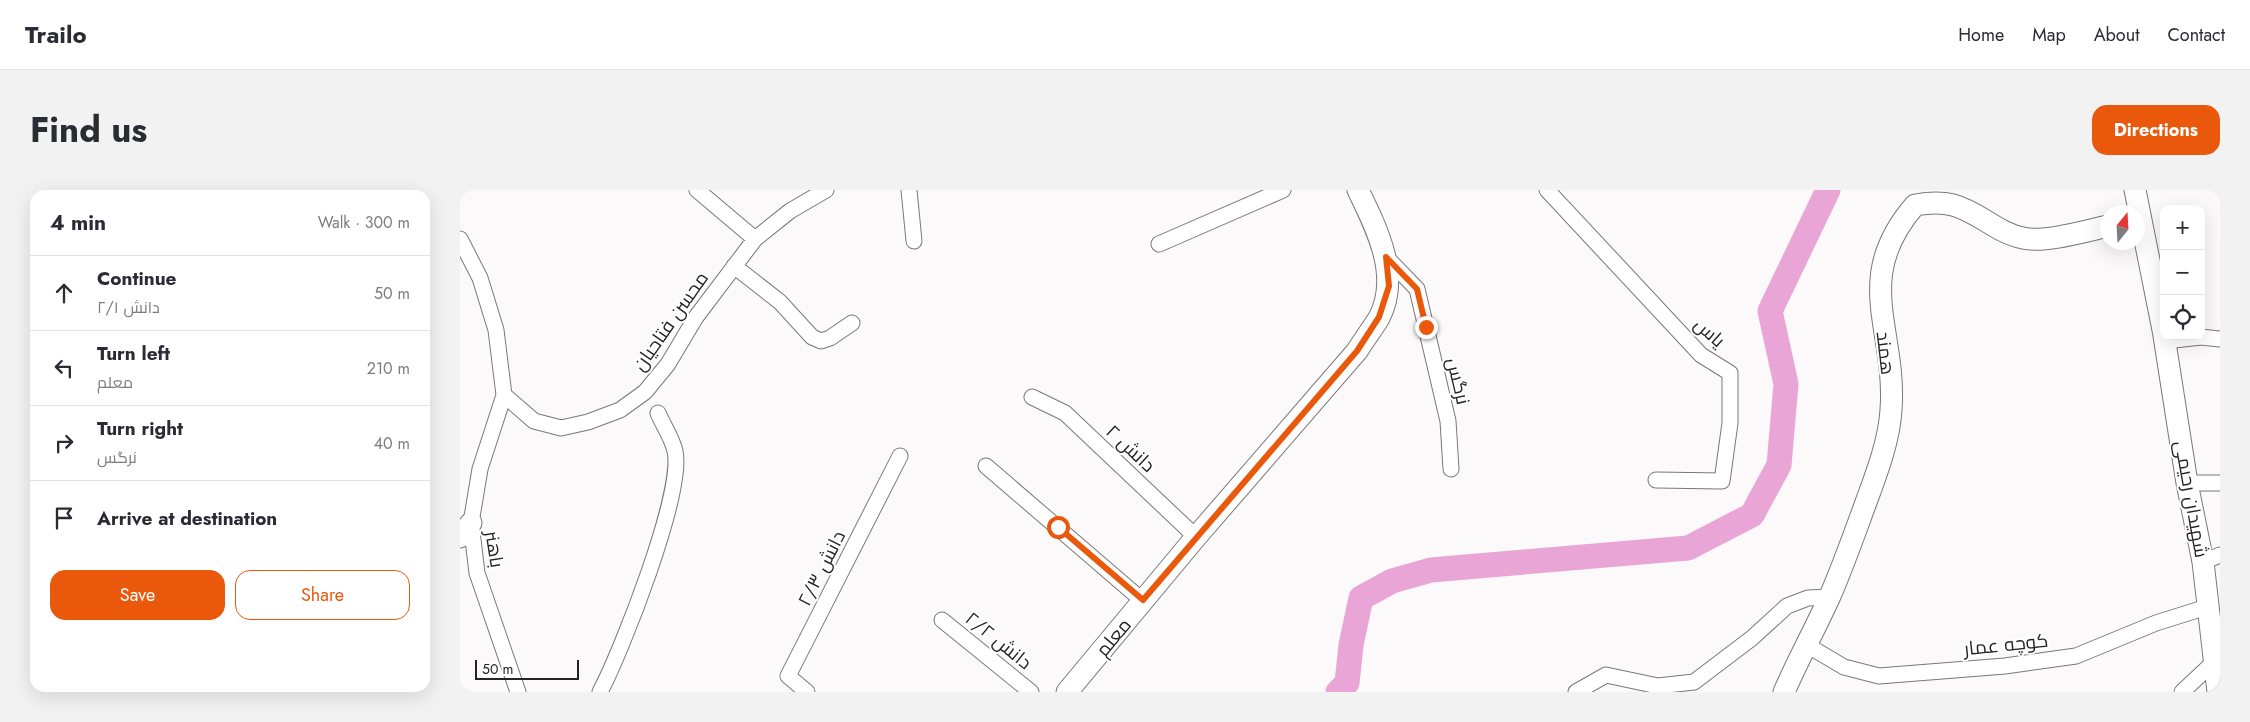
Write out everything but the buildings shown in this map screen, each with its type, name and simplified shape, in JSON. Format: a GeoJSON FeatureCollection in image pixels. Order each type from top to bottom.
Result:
{"type":"FeatureCollection","features":[{"type":"Feature","properties":{"kind":"street"},"geometry":{"type":"LineString","coordinates":[[697,190],[755,239]]}},
{"type":"Feature","properties":{"kind":"street","name":"محسن فتاحیان"},"geometry":{"type":"LineString","coordinates":[[504,395],[534,421],[561,428],[588,422],[620,410],[645,392],[668,364],[696,317],[755,239],[808,194],[826,190]]}},
{"type":"Feature","properties":{"kind":"street"},"geometry":{"type":"LineString","coordinates":[[909,190],[914,241]]}},
{"type":"Feature","properties":{"kind":"street"},"geometry":{"type":"LineString","coordinates":[[1159,244],[1283,190]]}},
{"type":"Feature","properties":{"kind":"street","name":"معلم"},"geometry":{"type":"LineString","coordinates":[[1067,692],[1196,537],[1357,351],[1379,317],[1389,286],[1386,257],[1373,219],[1358,190]]}},
{"type":"Feature","properties":{"kind":"street","name":"یاس"},"geometry":{"type":"LineString","coordinates":[[1547,190],[1701,355],[1730,373],[1730,423],[1722,481],[1656,480]]}},
{"type":"Feature","properties":{"kind":"street","name":"شهیدان رحیمی"},"geometry":{"type":"LineString","coordinates":[[2135,190],[2137,205]]}},
{"type":"Feature","properties":{"kind":"street","name":"همند"},"geometry":{"type":"LineString","coordinates":[[1784,692],[1805,644],[1829,597],[1879,468],[1891,411],[1890,368],[1879,295],[1884,263],[1890,242],[1901,221],[1915,205],[1930,203],[1954,206],[1975,215],[1996,229],[2025,239],[2065,235],[2100,228]]}},
{"type":"Feature","properties":{"kind":"street","name":"باهنر"},"geometry":{"type":"LineString","coordinates":[[460,239],[480,278],[496,330],[504,395],[480,469],[465,530],[477,573],[518,692]]}},
{"type":"Feature","properties":{"kind":"street","name":"شهیدان رحیمی"},"geometry":{"type":"LineString","coordinates":[[2145,247],[2160,318]]}},
{"type":"Feature","properties":{"kind":"street","name":"نرگس"},"geometry":{"type":"LineString","coordinates":[[1386,257],[1417,289],[1448,421],[1451,469]]}},
{"type":"Feature","properties":{"kind":"street"},"geometry":{"type":"LineString","coordinates":[[734,266],[780,302],[812,337],[821,341],[830,338],[852,323]]}},
{"type":"Feature","properties":{"kind":"street"},"geometry":{"type":"LineString","coordinates":[[2205,337],[2220,338]]}},
{"type":"Feature","properties":{"kind":"street","name":"شهیدان رحیمی"},"geometry":{"type":"LineString","coordinates":[[2164,340],[2187,483],[2212,558],[2210,606],[2218,692]]}},
{"type":"Feature","properties":{"kind":"street","name":"دانش ۲"},"geometry":{"type":"LineString","coordinates":[[1032,396],[1065,413],[1196,537]]}},
{"type":"Feature","properties":{"kind":"street"},"geometry":{"type":"LineString","coordinates":[[600,692],[614,664],[641,591],[676,479],[675,451],[658,413]]}},
{"type":"Feature","properties":{"kind":"street","name":"دانش ۲/۳"},"geometry":{"type":"LineString","coordinates":[[807,692],[788,676],[900,456]]}},
{"type":"Feature","properties":{"kind":"street"},"geometry":{"type":"LineString","coordinates":[[986,466],[1143,600]]}},
{"type":"Feature","properties":{"kind":"street"},"geometry":{"type":"LineString","coordinates":[[2187,483],[2220,483]]}},
{"type":"Feature","properties":{"kind":"street"},"geometry":{"type":"LineString","coordinates":[[1576,692],[1606,675],[1658,686],[1694,682],[1752,638],[1787,606],[1808,598],[1829,597]]}},
{"type":"Feature","properties":{"kind":"street","name":"کوچه عمار"},"geometry":{"type":"LineString","coordinates":[[1805,644],[1844,667],[1879,676],[2004,666],[2076,656],[2156,623],[2210,606]]}},
{"type":"Feature","properties":{"kind":"street","name":"دانش ۲/۲"},"geometry":{"type":"LineString","coordinates":[[942,620],[1031,692]]}},
{"type":"Feature","properties":{"kind":"street"},"geometry":{"type":"LineString","coordinates":[[2182,692],[2215,661]]}},
{"type":"Feature","properties":{"kind":"waterway"},"geometry":{"type":"LineString","coordinates":[[1338,692],[1347,683],[1351,645],[1361,598],[1392,581],[1431,570],[1688,548],[1752,515],[1779,465],[1786,384],[1770,311],[1828,190]]}},
{"type":"Feature","properties":{"kind":"route"},"geometry":{"type":"LineString","coordinates":[[1058,527],[1143,600],[1357,351],[1379,317],[1389,286],[1386,257],[1417,289],[1426,327]]}}]}
